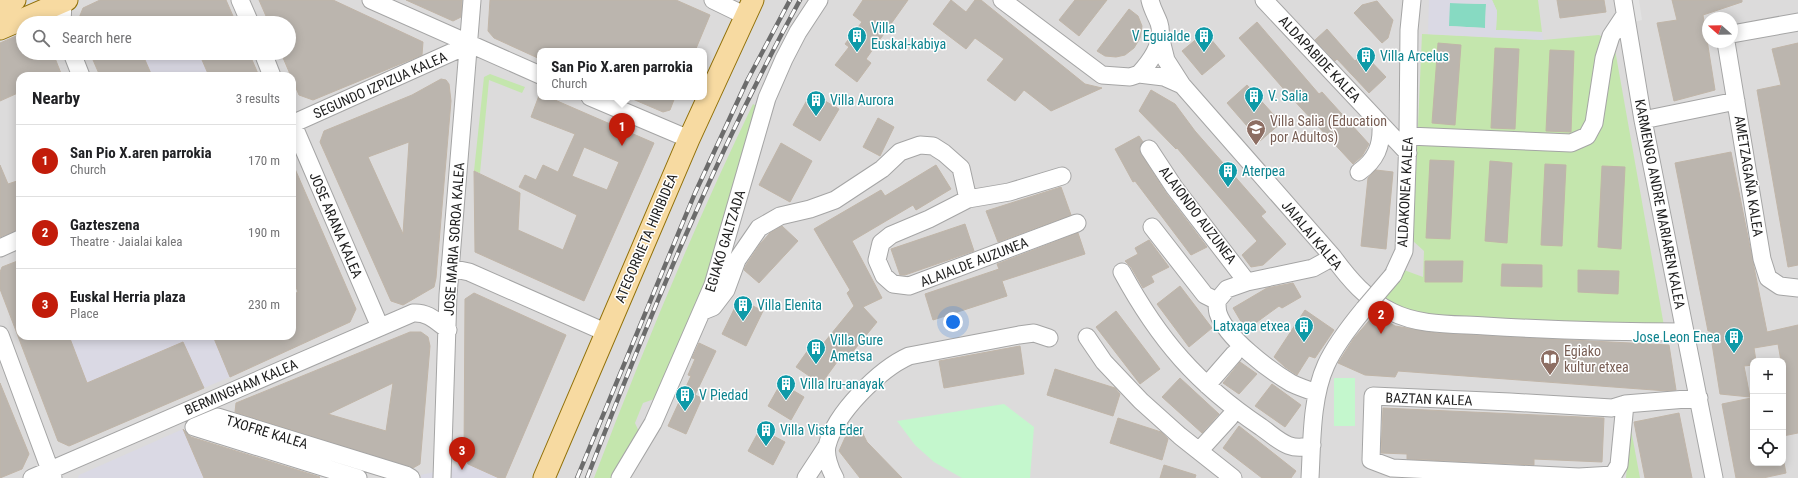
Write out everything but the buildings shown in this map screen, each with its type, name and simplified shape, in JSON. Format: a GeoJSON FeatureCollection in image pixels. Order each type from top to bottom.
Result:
{"type":"FeatureCollection","features":[{"type":"Feature","properties":{"kind":"main road"},"geometry":{"type":"LineString","coordinates":[[0,7],[15,0]]}},
{"type":"Feature","properties":{"kind":"main road","name":"ATEGORRIETA HIRIBIDEA"},"geometry":{"type":"LineString","coordinates":[[558,478],[676,194],[765,0]]}},
{"type":"Feature","properties":{"kind":"main road"},"geometry":{"type":"LineString","coordinates":[[30,16],[65,1]]}},
{"type":"Feature","properties":{"kind":"main road","name":"ATEGORRIETA HIRIBIDEA"},"geometry":{"type":"LineString","coordinates":[[544,478],[605,332],[689,139],[750,8]]}},
{"type":"Feature","properties":{"kind":"main road"},"geometry":{"type":"LineString","coordinates":[[0,29],[16,22]]}},
{"type":"Feature","properties":{"kind":"street"},"geometry":{"type":"LineString","coordinates":[[240,0],[247,16]]}},
{"type":"Feature","properties":{"kind":"street"},"geometry":{"type":"LineString","coordinates":[[370,0],[468,45],[537,74]]}},
{"type":"Feature","properties":{"kind":"street","name":"JOSE MARIA SOROA KALEA"},"geometry":{"type":"LineString","coordinates":[[442,478],[450,268],[472,0]]}},
{"type":"Feature","properties":{"kind":"street"},"geometry":{"type":"LineString","coordinates":[[713,0],[750,8]]}},
{"type":"Feature","properties":{"kind":"street","name":"EGIAKO GALTZADA"},"geometry":{"type":"LineString","coordinates":[[620,478],[653,422],[703,311],[713,285],[768,98],[784,59],[798,32],[818,0]]}},
{"type":"Feature","properties":{"kind":"street","name":"JAIALAI KALEA"},"geometry":{"type":"LineString","coordinates":[[1002,0],[1102,75],[1130,77],[1139,74],[1164,77],[1182,85],[1333,257],[1347,276],[1360,290],[1392,312],[1415,320],[1623,332],[1685,332]]}},
{"type":"Feature","properties":{"kind":"street","name":"ALDAPABIDE KALEA"},"geometry":{"type":"LineString","coordinates":[[1264,0],[1408,153]]}},
{"type":"Feature","properties":{"kind":"street","name":"ALDAKONEA KALEA"},"geometry":{"type":"LineString","coordinates":[[1310,478],[1317,393],[1326,365],[1348,328],[1393,275],[1404,251],[1408,153],[1409,30],[1412,0]]}},
{"type":"Feature","properties":{"kind":"street"},"geometry":{"type":"LineString","coordinates":[[63,16],[65,1]]}},
{"type":"Feature","properties":{"kind":"street"},"geometry":{"type":"LineString","coordinates":[[1139,74],[1150,62],[1156,52],[1159,35],[1159,25],[1147,3]]}},
{"type":"Feature","properties":{"kind":"street"},"geometry":{"type":"LineString","coordinates":[[1408,136],[1572,143],[1587,136],[1594,123],[1604,58],[1611,36],[1624,8]]}},
{"type":"Feature","properties":{"kind":"street","name":"KARMENGO ANDRE MARIAREN KALEA"},"geometry":{"type":"LineString","coordinates":[[1624,8],[1643,120],[1714,478]]}},
{"type":"Feature","properties":{"kind":"street"},"geometry":{"type":"LineString","coordinates":[[1738,33],[1798,22]]}},
{"type":"Feature","properties":{"kind":"street"},"geometry":{"type":"LineString","coordinates":[[1159,35],[1166,60],[1182,85]]}},
{"type":"Feature","properties":{"kind":"street","name":"SEGUNDO IZPIZUA KALEA"},"geometry":{"type":"LineString","coordinates":[[296,122],[468,45]]}},
{"type":"Feature","properties":{"kind":"street","name":"AMETZAGAÑA KALEA"},"geometry":{"type":"LineString","coordinates":[[1727,48],[1762,259],[1768,278],[1780,286],[1798,288]]}},
{"type":"Feature","properties":{"kind":"street"},"geometry":{"type":"LineString","coordinates":[[75,60],[79,72]]}},
{"type":"Feature","properties":{"kind":"street"},"geometry":{"type":"LineString","coordinates":[[266,60],[270,72]]}},
{"type":"Feature","properties":{"kind":"street"},"geometry":{"type":"LineString","coordinates":[[597,100],[689,139]]}},
{"type":"Feature","properties":{"kind":"street"},"geometry":{"type":"LineString","coordinates":[[1643,120],[1736,101]]}},
{"type":"Feature","properties":{"kind":"street"},"geometry":{"type":"LineString","coordinates":[[1359,172],[1369,165],[1378,152],[1382,137],[1381,125]]}},
{"type":"Feature","properties":{"kind":"street","name":"JOSE ARANA KALEA"},"geometry":{"type":"LineString","coordinates":[[296,133],[380,327]]}},
{"type":"Feature","properties":{"kind":"street"},"geometry":{"type":"LineString","coordinates":[[703,311],[713,307],[726,290],[738,260],[759,228],[780,216],[810,209],[834,200],[882,169],[900,152],[920,145],[932,146],[944,153],[961,168],[968,199]]}},
{"type":"Feature","properties":{"kind":"street","name":"ALAIONDO AUZUNEA"},"geometry":{"type":"LineString","coordinates":[[1149,149],[1174,187],[1247,282]]}},
{"type":"Feature","properties":{"kind":"street","name":"ALAIALDE AUZUNEA"},"geometry":{"type":"LineString","coordinates":[[1062,176],[1009,192],[968,199],[929,219],[891,235],[881,244],[877,260],[884,276],[893,284],[909,286],[1077,223]]}},
{"type":"Feature","properties":{"kind":"street"},"geometry":{"type":"LineString","coordinates":[[1152,227],[1205,295],[1217,301],[1218,314],[1230,333],[1248,351],[1272,371],[1292,383],[1317,393]]}},
{"type":"Feature","properties":{"kind":"street"},"geometry":{"type":"LineString","coordinates":[[0,248],[16,241]]}},
{"type":"Feature","properties":{"kind":"street","name":"ALAIONDO AUZUNEA"},"geometry":{"type":"LineString","coordinates":[[1217,301],[1227,290],[1247,282],[1313,268],[1333,257]]}},
{"type":"Feature","properties":{"kind":"street"},"geometry":{"type":"LineString","coordinates":[[450,268],[469,272],[605,332]]}},
{"type":"Feature","properties":{"kind":"street"},"geometry":{"type":"LineString","coordinates":[[1122,272],[1157,330],[1187,366],[1207,385],[1238,411],[1288,446],[1301,448],[1312,445]]}},
{"type":"Feature","properties":{"kind":"street","name":"BERMINGHAM KALEA"},"geometry":{"type":"LineString","coordinates":[[32,478],[52,474],[413,313],[421,312],[430,315],[448,330]]}},
{"type":"Feature","properties":{"kind":"street"},"geometry":{"type":"LineString","coordinates":[[806,478],[827,446],[836,426],[850,406],[867,388],[897,361],[909,356],[1019,335],[1034,333],[1050,338]]}},
{"type":"Feature","properties":{"kind":"street"},"geometry":{"type":"LineString","coordinates":[[0,335],[52,474]]}},
{"type":"Feature","properties":{"kind":"street"},"geometry":{"type":"LineString","coordinates":[[1088,337],[1104,362],[1141,401],[1180,436],[1233,478]]}},
{"type":"Feature","properties":{"kind":"street"},"geometry":{"type":"LineString","coordinates":[[1207,385],[1234,354]]}},
{"type":"Feature","properties":{"kind":"street","name":"BAZTAN KALEA"},"geometry":{"type":"LineString","coordinates":[[1626,404],[1619,465],[1613,475],[1579,477],[1392,468],[1371,460],[1373,396],[1612,408],[1626,404],[1699,398]]}},
{"type":"Feature","properties":{"kind":"street","name":"TXOFRE KALEA"},"geometry":{"type":"LineString","coordinates":[[358,478],[194,427],[218,417],[406,475],[411,478]]}},
{"type":"Feature","properties":{"kind":"street"},"geometry":{"type":"LineString","coordinates":[[1199,450],[1230,417]]}},
{"type":"Feature","properties":{"kind":"street"},"geometry":{"type":"LineString","coordinates":[[827,446],[830,470],[835,478]]}},
{"type":"Feature","properties":{"kind":"shaded area"},"geometry":{"type":"Polygon","coordinates":[[[0,0],[1798,0],[1798,478],[0,478],[0,0]]]}},
{"type":"Feature","properties":{"kind":"shaded area"},"geometry":{"type":"Polygon","coordinates":[[[1429,0],[1492,0],[1497,11],[1496,30],[1542,32],[1543,40],[1428,34],[1429,0]],[[1450,3],[1449,26],[1485,28],[1486,4],[1450,3]]]}},
{"type":"Feature","properties":{"kind":"shaded area"},"geometry":{"type":"Polygon","coordinates":[[[1627,0],[1639,0],[1642,20],[1631,23],[1627,0]]]}},
{"type":"Feature","properties":{"kind":"shaded area"},"geometry":{"type":"Polygon","coordinates":[[[145,60],[202,60],[207,72],[150,72],[145,60]]]}},
{"type":"Feature","properties":{"kind":"shaded area"},"geometry":{"type":"Polygon","coordinates":[[[71,340],[215,340],[230,377],[204,388],[183,342],[87,383],[71,340]]]}},
{"type":"Feature","properties":{"kind":"shaded area"},"geometry":{"type":"Polygon","coordinates":[[[183,429],[204,478],[78,478],[79,475],[183,429]]]}},
{"type":"Feature","properties":{"kind":"shaded area"},"geometry":{"type":"Polygon","coordinates":[[[468,464],[499,478],[421,478],[421,475],[468,464]]]}},
{"type":"Feature","properties":{"kind":"green space"},"geometry":{"type":"Polygon","coordinates":[[[1492,0],[1538,0],[1542,32],[1496,30],[1497,11],[1492,0]]]}},
{"type":"Feature","properties":{"kind":"green space"},"geometry":{"type":"Polygon","coordinates":[[[1449,3],[1486,4],[1485,28],[1448,26],[1449,3]]]}},
{"type":"Feature","properties":{"kind":"green space"},"geometry":{"type":"Polygon","coordinates":[[[1422,34],[1543,40],[1599,35],[1614,44],[1664,326],[1441,316],[1404,310],[1383,299],[1404,270],[1423,277],[1424,251],[1413,241],[1422,34]]]}},
{"type":"Feature","properties":{"kind":"green space"},"geometry":{"type":"Polygon","coordinates":[[[490,74],[525,87],[522,93],[489,80],[480,173],[474,171],[484,77],[490,74]]]}},
{"type":"Feature","properties":{"kind":"green space"},"geometry":{"type":"Polygon","coordinates":[[[753,104],[758,107],[706,283],[657,398],[643,403],[635,423],[640,434],[614,478],[594,478],[669,290],[710,196],[753,104]]]}},
{"type":"Feature","properties":{"kind":"green space"},"geometry":{"type":"Polygon","coordinates":[[[1334,378],[1355,378],[1355,426],[1334,426],[1334,378]]]}},
{"type":"Feature","properties":{"kind":"green space"},"geometry":{"type":"Polygon","coordinates":[[[1004,404],[1034,427],[1030,478],[962,478],[934,462],[915,445],[897,421],[1004,404]]]}},
{"type":"Feature","properties":{"kind":"green space"},"geometry":{"type":"Polygon","coordinates":[[[1630,424],[1640,478],[1626,478],[1630,424]]]}},
{"type":"Feature","properties":{"kind":"railway"},"geometry":{"type":"LineString","coordinates":[[577,478],[695,193],[747,81],[790,0]]}},
{"type":"Feature","properties":{"kind":"railway"},"geometry":{"type":"LineString","coordinates":[[587,478],[660,295],[712,176],[740,116],[800,0]]}},
{"type":"Feature","properties":{"kind":"place","name":"Villa Euskal-kabiya"},"geometry":{"type":"Point","coordinates":[857,53]}},
{"type":"Feature","properties":{"kind":"place","name":"V Eguialde"},"geometry":{"type":"Point","coordinates":[1204,53]}},
{"type":"Feature","properties":{"kind":"place","name":"Villa Arcelus"},"geometry":{"type":"Point","coordinates":[1366,73]}},
{"type":"Feature","properties":{"kind":"place","name":"V. Salia"},"geometry":{"type":"Point","coordinates":[1254,113]}},
{"type":"Feature","properties":{"kind":"place","name":"Villa Aurora"},"geometry":{"type":"Point","coordinates":[816,117]}},
{"type":"Feature","properties":{"kind":"place","name":"San Pio X.aren parrokia"},"geometry":{"type":"Point","coordinates":[622,146]}},
{"type":"Feature","properties":{"kind":"place","name":"Villa Salia (Education por Adultos)"},"geometry":{"type":"Point","coordinates":[1256,146]}},
{"type":"Feature","properties":{"kind":"place","name":"Aterpea"},"geometry":{"type":"Point","coordinates":[1228,188]}},
{"type":"Feature","properties":{"kind":"place","name":"Villa Elenita"},"geometry":{"type":"Point","coordinates":[743,322]}},
{"type":"Feature","properties":{"kind":"place","name":"Gazteszena"},"geometry":{"type":"Point","coordinates":[1381,334]}},
{"type":"Feature","properties":{"kind":"place","name":"Latxaga etxea"},"geometry":{"type":"Point","coordinates":[1304,343]}},
{"type":"Feature","properties":{"kind":"place","name":"Jose Leon Enea"},"geometry":{"type":"Point","coordinates":[1734,354]}},
{"type":"Feature","properties":{"kind":"place","name":"Villa Gure Ametsa"},"geometry":{"type":"Point","coordinates":[816,365]}},
{"type":"Feature","properties":{"kind":"place","name":"Egiako kultur etxea"},"geometry":{"type":"Point","coordinates":[1550,376]}},
{"type":"Feature","properties":{"kind":"place","name":"Villa Iru-anayak"},"geometry":{"type":"Point","coordinates":[786,401]}},
{"type":"Feature","properties":{"kind":"place","name":"V Piedad"},"geometry":{"type":"Point","coordinates":[685,412]}},
{"type":"Feature","properties":{"kind":"place","name":"Villa Vista Eder"},"geometry":{"type":"Point","coordinates":[766,447]}},
{"type":"Feature","properties":{"kind":"place","name":"Euskal Herria plaza"},"geometry":{"type":"Point","coordinates":[462,470]}}]}
